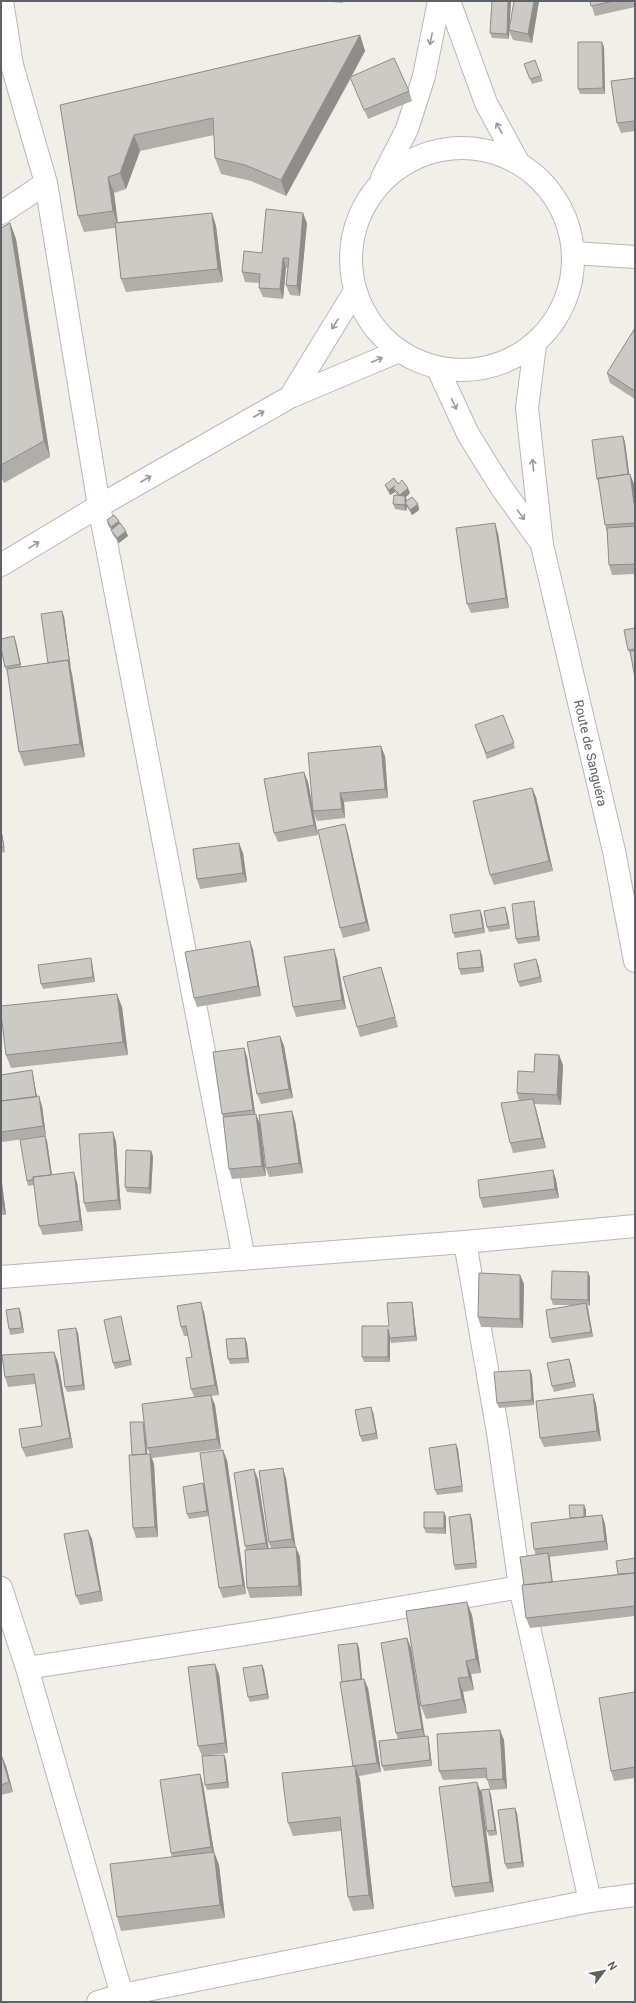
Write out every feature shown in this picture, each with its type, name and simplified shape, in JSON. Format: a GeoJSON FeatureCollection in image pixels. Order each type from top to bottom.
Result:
{"type":"FeatureCollection","features":[{"type":"Feature","properties":{"kind":"street"},"geometry":{"type":"LineString","coordinates":[[2,1],[7,65],[46,183],[99,506],[244,1259]]}},
{"type":"Feature","properties":{"kind":"street"},"geometry":{"type":"LineString","coordinates":[[379,184],[409,160],[444,148],[483,149],[518,162],[537,176],[553,193],[568,221],[574,253],[566,304],[535,345],[489,369],[438,369],[417,362],[399,351],[372,324],[355,291],[350,253],[359,216],[379,184],[407,129],[424,76],[439,1]]}},
{"type":"Feature","properties":{"kind":"street"},"geometry":{"type":"LineString","coordinates":[[449,1],[486,103],[518,162]]}},
{"type":"Feature","properties":{"kind":"street"},"geometry":{"type":"LineString","coordinates":[[1,213],[46,183]]}},
{"type":"Feature","properties":{"kind":"street"},"geometry":{"type":"LineString","coordinates":[[574,253],[635,257]]}},
{"type":"Feature","properties":{"kind":"street"},"geometry":{"type":"LineString","coordinates":[[290,396],[355,291]]}},
{"type":"Feature","properties":{"kind":"street","name":"Route de Sanguéra"},"geometry":{"type":"LineString","coordinates":[[535,345],[527,408],[542,545],[614,851],[635,961]]}},
{"type":"Feature","properties":{"kind":"street"},"geometry":{"type":"LineString","coordinates":[[1,565],[99,506],[290,396],[399,351]]}},
{"type":"Feature","properties":{"kind":"street","name":"Route de Sanguéra"},"geometry":{"type":"LineString","coordinates":[[438,369],[468,434],[501,487],[542,545]]}},
{"type":"Feature","properties":{"kind":"street"},"geometry":{"type":"LineString","coordinates":[[1,1277],[465,1242],[635,1226]]}},
{"type":"Feature","properties":{"kind":"street"},"geometry":{"type":"LineString","coordinates":[[465,1242],[498,1433],[520,1587],[590,1901]]}},
{"type":"Feature","properties":{"kind":"street"},"geometry":{"type":"LineString","coordinates":[[27,1668],[271,1630],[520,1587]]}},
{"type":"Feature","properties":{"kind":"street"},"geometry":{"type":"LineString","coordinates":[[1,1588],[27,1668],[122,1996]]}},
{"type":"Feature","properties":{"kind":"street"},"geometry":{"type":"LineString","coordinates":[[98,2002],[590,1901],[635,1895]]}},
{"type":"Feature","properties":{"kind":"building"},"geometry":{"type":"Polygon","coordinates":[[[492,1],[508,1],[507,34],[490,33],[492,1]]]}},
{"type":"Feature","properties":{"kind":"building"},"geometry":{"type":"Polygon","coordinates":[[[514,1],[534,1],[528,34],[509,30],[514,1]]]}},
{"type":"Feature","properties":{"kind":"building"},"geometry":{"type":"Polygon","coordinates":[[[590,1],[614,1],[591,6],[590,1]]]}},
{"type":"Feature","properties":{"kind":"building"},"geometry":{"type":"Polygon","coordinates":[[[360,35],[281,180],[245,165],[215,158],[213,118],[134,135],[120,173],[108,177],[113,211],[78,216],[60,105],[360,35]]]}},
{"type":"Feature","properties":{"kind":"building"},"geometry":{"type":"Polygon","coordinates":[[[578,42],[602,42],[603,88],[578,89],[578,42]]]}},
{"type":"Feature","properties":{"kind":"building"},"geometry":{"type":"Polygon","coordinates":[[[394,58],[409,91],[364,110],[350,77],[394,58]]]}},
{"type":"Feature","properties":{"kind":"building"},"geometry":{"type":"Polygon","coordinates":[[[535,60],[541,76],[530,79],[524,64],[535,60]]]}},
{"type":"Feature","properties":{"kind":"building"},"geometry":{"type":"Polygon","coordinates":[[[635,78],[635,121],[617,123],[611,81],[635,78]]]}},
{"type":"Feature","properties":{"kind":"building"},"geometry":{"type":"Polygon","coordinates":[[[266,209],[303,213],[297,286],[286,285],[289,258],[283,258],[280,289],[259,288],[260,274],[242,272],[244,251],[262,253],[266,209]]]}},
{"type":"Feature","properties":{"kind":"building"},"geometry":{"type":"Polygon","coordinates":[[[212,213],[218,269],[121,279],[115,223],[212,213]]]}},
{"type":"Feature","properties":{"kind":"building"},"geometry":{"type":"Polygon","coordinates":[[[10,223],[44,441],[1,465],[1,228],[10,223]]]}},
{"type":"Feature","properties":{"kind":"building"},"geometry":{"type":"Polygon","coordinates":[[[635,328],[635,391],[607,373],[635,328]]]}},
{"type":"Feature","properties":{"kind":"building"},"geometry":{"type":"Polygon","coordinates":[[[623,436],[628,474],[597,479],[592,440],[623,436]]]}},
{"type":"Feature","properties":{"kind":"building"},"geometry":{"type":"Polygon","coordinates":[[[630,474],[635,503],[635,523],[605,525],[598,478],[630,474]]]}},
{"type":"Feature","properties":{"kind":"building"},"geometry":{"type":"Polygon","coordinates":[[[394,478],[398,484],[402,480],[408,488],[400,495],[393,488],[395,486],[389,490],[385,485],[394,478]]]}},
{"type":"Feature","properties":{"kind":"building"},"geometry":{"type":"Polygon","coordinates":[[[394,495],[405,496],[405,505],[393,504],[394,495]]]}},
{"type":"Feature","properties":{"kind":"building"},"geometry":{"type":"Polygon","coordinates":[[[412,497],[418,504],[410,510],[405,502],[412,497]]]}},
{"type":"Feature","properties":{"kind":"building"},"geometry":{"type":"Polygon","coordinates":[[[114,515],[119,521],[111,527],[107,520],[114,515]]]}},
{"type":"Feature","properties":{"kind":"building"},"geometry":{"type":"Polygon","coordinates":[[[120,523],[126,531],[117,538],[111,530],[120,523]]]}},
{"type":"Feature","properties":{"kind":"building"},"geometry":{"type":"Polygon","coordinates":[[[495,523],[506,598],[467,604],[456,528],[495,523]]]}},
{"type":"Feature","properties":{"kind":"building"},"geometry":{"type":"Polygon","coordinates":[[[635,526],[635,564],[609,565],[607,528],[635,526]]]}},
{"type":"Feature","properties":{"kind":"building"},"geometry":{"type":"Polygon","coordinates":[[[62,611],[70,665],[68,660],[48,663],[41,614],[62,611]]]}},
{"type":"Feature","properties":{"kind":"building"},"geometry":{"type":"Polygon","coordinates":[[[635,628],[635,649],[628,650],[624,630],[635,628]]]}},
{"type":"Feature","properties":{"kind":"building"},"geometry":{"type":"Polygon","coordinates":[[[14,636],[20,664],[5,667],[1,648],[1,639],[14,636]]]}},
{"type":"Feature","properties":{"kind":"building"},"geometry":{"type":"Polygon","coordinates":[[[630,651],[635,651],[635,678],[630,651]]]}},
{"type":"Feature","properties":{"kind":"building"},"geometry":{"type":"Polygon","coordinates":[[[68,660],[80,744],[19,752],[7,669],[68,660]]]}},
{"type":"Feature","properties":{"kind":"building"},"geometry":{"type":"Polygon","coordinates":[[[503,715],[514,743],[486,753],[475,725],[503,715]]]}},
{"type":"Feature","properties":{"kind":"building"},"geometry":{"type":"Polygon","coordinates":[[[381,746],[385,789],[340,793],[342,809],[313,811],[308,753],[381,746]]]}},
{"type":"Feature","properties":{"kind":"building"},"geometry":{"type":"Polygon","coordinates":[[[304,772],[314,825],[274,833],[264,779],[304,772]]]}},
{"type":"Feature","properties":{"kind":"building"},"geometry":{"type":"Polygon","coordinates":[[[532,788],[549,861],[490,875],[473,801],[532,788]]]}},
{"type":"Feature","properties":{"kind":"building"},"geometry":{"type":"Polygon","coordinates":[[[345,824],[366,922],[340,928],[318,830],[345,824]]]}},
{"type":"Feature","properties":{"kind":"building"},"geometry":{"type":"Polygon","coordinates":[[[1,832],[4,847],[1,847],[1,832]]]}},
{"type":"Feature","properties":{"kind":"building"},"geometry":{"type":"Polygon","coordinates":[[[239,843],[243,873],[197,879],[193,849],[239,843]]]}},
{"type":"Feature","properties":{"kind":"building"},"geometry":{"type":"Polygon","coordinates":[[[534,901],[538,936],[516,939],[512,904],[534,901]]]}},
{"type":"Feature","properties":{"kind":"building"},"geometry":{"type":"Polygon","coordinates":[[[505,907],[508,924],[487,927],[484,911],[505,907]]]}},
{"type":"Feature","properties":{"kind":"building"},"geometry":{"type":"Polygon","coordinates":[[[480,910],[483,928],[453,933],[450,915],[480,910]]]}},
{"type":"Feature","properties":{"kind":"building"},"geometry":{"type":"Polygon","coordinates":[[[250,941],[258,986],[194,998],[185,952],[250,941]]]}},
{"type":"Feature","properties":{"kind":"building"},"geometry":{"type":"Polygon","coordinates":[[[334,949],[342,1000],[293,1007],[284,957],[334,949]]]}},
{"type":"Feature","properties":{"kind":"building"},"geometry":{"type":"Polygon","coordinates":[[[480,950],[482,967],[459,969],[457,953],[480,950]]]}},
{"type":"Feature","properties":{"kind":"building"},"geometry":{"type":"Polygon","coordinates":[[[91,958],[93,977],[41,984],[38,965],[91,958]]]}},
{"type":"Feature","properties":{"kind":"building"},"geometry":{"type":"Polygon","coordinates":[[[536,959],[540,977],[518,982],[514,964],[536,959]]]}},
{"type":"Feature","properties":{"kind":"building"},"geometry":{"type":"Polygon","coordinates":[[[381,967],[395,1017],[357,1027],[343,977],[381,967]]]}},
{"type":"Feature","properties":{"kind":"building"},"geometry":{"type":"Polygon","coordinates":[[[117,994],[123,1042],[6,1055],[1,1006],[117,994]]]}},
{"type":"Feature","properties":{"kind":"building"},"geometry":{"type":"Polygon","coordinates":[[[280,1036],[289,1089],[257,1094],[247,1042],[280,1036]]]}},
{"type":"Feature","properties":{"kind":"building"},"geometry":{"type":"Polygon","coordinates":[[[244,1048],[253,1110],[222,1114],[213,1052],[244,1048]]]}},
{"type":"Feature","properties":{"kind":"building"},"geometry":{"type":"Polygon","coordinates":[[[535,1054],[559,1055],[557,1095],[517,1093],[518,1071],[534,1072],[535,1054]]]}},
{"type":"Feature","properties":{"kind":"building"},"geometry":{"type":"Polygon","coordinates":[[[32,1070],[36,1097],[1,1101],[1,1075],[32,1070]]]}},
{"type":"Feature","properties":{"kind":"building"},"geometry":{"type":"Polygon","coordinates":[[[39,1096],[43,1126],[1,1132],[1,1101],[39,1096]]]}},
{"type":"Feature","properties":{"kind":"building"},"geometry":{"type":"Polygon","coordinates":[[[533,1099],[542,1138],[510,1143],[501,1103],[533,1099]]]}},
{"type":"Feature","properties":{"kind":"building"},"geometry":{"type":"Polygon","coordinates":[[[292,1111],[299,1163],[266,1168],[259,1115],[292,1111]]]}},
{"type":"Feature","properties":{"kind":"building"},"geometry":{"type":"Polygon","coordinates":[[[256,1114],[262,1166],[229,1169],[223,1117],[256,1114]]]}},
{"type":"Feature","properties":{"kind":"building"},"geometry":{"type":"Polygon","coordinates":[[[113,1132],[118,1200],[84,1203],[79,1134],[113,1132]]]}},
{"type":"Feature","properties":{"kind":"building"},"geometry":{"type":"Polygon","coordinates":[[[45,1136],[51,1175],[33,1177],[34,1179],[27,1181],[20,1140],[45,1136]]]}},
{"type":"Feature","properties":{"kind":"building"},"geometry":{"type":"Polygon","coordinates":[[[126,1150],[151,1151],[149,1188],[125,1187],[126,1150]]]}},
{"type":"Feature","properties":{"kind":"building"},"geometry":{"type":"Polygon","coordinates":[[[553,1170],[555,1189],[480,1198],[478,1180],[553,1170]]]}},
{"type":"Feature","properties":{"kind":"building"},"geometry":{"type":"Polygon","coordinates":[[[74,1172],[80,1221],[39,1226],[33,1177],[74,1172]]]}},
{"type":"Feature","properties":{"kind":"building"},"geometry":{"type":"Polygon","coordinates":[[[552,1271],[588,1272],[588,1300],[551,1299],[552,1271]]]}},
{"type":"Feature","properties":{"kind":"building"},"geometry":{"type":"Polygon","coordinates":[[[479,1273],[520,1275],[520,1319],[478,1317],[479,1273]]]}},
{"type":"Feature","properties":{"kind":"building"},"geometry":{"type":"Polygon","coordinates":[[[201,1302],[215,1385],[191,1389],[186,1358],[192,1357],[186,1326],[181,1327],[177,1306],[201,1302]]]}},
{"type":"Feature","properties":{"kind":"building"},"geometry":{"type":"Polygon","coordinates":[[[412,1302],[415,1336],[390,1338],[388,1329],[388,1357],[362,1357],[362,1326],[389,1326],[387,1303],[412,1302]]]}},
{"type":"Feature","properties":{"kind":"building"},"geometry":{"type":"Polygon","coordinates":[[[586,1303],[591,1332],[550,1338],[546,1310],[586,1303]]]}},
{"type":"Feature","properties":{"kind":"building"},"geometry":{"type":"Polygon","coordinates":[[[19,1308],[22,1328],[9,1329],[6,1310],[19,1308]]]}},
{"type":"Feature","properties":{"kind":"building"},"geometry":{"type":"Polygon","coordinates":[[[121,1316],[130,1360],[113,1363],[104,1320],[121,1316]]]}},
{"type":"Feature","properties":{"kind":"building"},"geometry":{"type":"Polygon","coordinates":[[[76,1328],[83,1385],[65,1387],[58,1330],[76,1328]]]}},
{"type":"Feature","properties":{"kind":"building"},"geometry":{"type":"Polygon","coordinates":[[[245,1338],[247,1358],[228,1359],[226,1339],[245,1338]]]}},
{"type":"Feature","properties":{"kind":"building"},"geometry":{"type":"Polygon","coordinates":[[[54,1352],[70,1438],[22,1448],[19,1429],[42,1426],[34,1374],[5,1377],[2,1355],[54,1352]]]}},
{"type":"Feature","properties":{"kind":"building"},"geometry":{"type":"Polygon","coordinates":[[[569,1359],[574,1382],[552,1386],[547,1363],[569,1359]]]}},
{"type":"Feature","properties":{"kind":"building"},"geometry":{"type":"Polygon","coordinates":[[[530,1370],[532,1400],[497,1403],[494,1372],[530,1370]]]}},
{"type":"Feature","properties":{"kind":"building"},"geometry":{"type":"Polygon","coordinates":[[[593,1394],[597,1431],[540,1438],[536,1401],[593,1394]]]}},
{"type":"Feature","properties":{"kind":"building"},"geometry":{"type":"Polygon","coordinates":[[[211,1395],[217,1439],[147,1448],[142,1404],[211,1395]]]}},
{"type":"Feature","properties":{"kind":"building"},"geometry":{"type":"Polygon","coordinates":[[[371,1407],[376,1433],[360,1436],[355,1410],[371,1407]]]}},
{"type":"Feature","properties":{"kind":"building"},"geometry":{"type":"Polygon","coordinates":[[[130,1422],[143,1422],[146,1454],[132,1455],[130,1422]]]}},
{"type":"Feature","properties":{"kind":"building"},"geometry":{"type":"Polygon","coordinates":[[[456,1444],[462,1486],[435,1490],[429,1448],[456,1444]]]}},
{"type":"Feature","properties":{"kind":"building"},"geometry":{"type":"Polygon","coordinates":[[[223,1450],[243,1585],[219,1588],[200,1453],[223,1450]]]}},
{"type":"Feature","properties":{"kind":"building"},"geometry":{"type":"Polygon","coordinates":[[[150,1454],[155,1527],[133,1528],[129,1455],[150,1454]]]}},
{"type":"Feature","properties":{"kind":"building"},"geometry":{"type":"Polygon","coordinates":[[[283,1468],[292,1539],[269,1542],[259,1471],[283,1468]]]}},
{"type":"Feature","properties":{"kind":"building"},"geometry":{"type":"Polygon","coordinates":[[[254,1469],[266,1543],[245,1546],[234,1473],[254,1469]]]}},
{"type":"Feature","properties":{"kind":"building"},"geometry":{"type":"Polygon","coordinates":[[[203,1483],[207,1511],[187,1514],[183,1487],[203,1483]]]}},
{"type":"Feature","properties":{"kind":"building"},"geometry":{"type":"Polygon","coordinates":[[[569,1505],[584,1505],[584,1517],[570,1518],[569,1505]]]}},
{"type":"Feature","properties":{"kind":"building"},"geometry":{"type":"Polygon","coordinates":[[[424,1512],[444,1512],[444,1528],[424,1528],[424,1512]]]}},
{"type":"Feature","properties":{"kind":"building"},"geometry":{"type":"Polygon","coordinates":[[[470,1514],[476,1563],[454,1565],[449,1517],[470,1514]]]}},
{"type":"Feature","properties":{"kind":"building"},"geometry":{"type":"Polygon","coordinates":[[[602,1515],[605,1541],[534,1549],[531,1523],[602,1515]]]}},
{"type":"Feature","properties":{"kind":"building"},"geometry":{"type":"Polygon","coordinates":[[[88,1530],[100,1591],[76,1596],[64,1534],[88,1530]]]}},
{"type":"Feature","properties":{"kind":"building"},"geometry":{"type":"Polygon","coordinates":[[[296,1547],[299,1586],[247,1588],[245,1550],[296,1547]]]}},
{"type":"Feature","properties":{"kind":"building"},"geometry":{"type":"Polygon","coordinates":[[[548,1553],[552,1582],[524,1585],[520,1557],[548,1553]]]}},
{"type":"Feature","properties":{"kind":"building"},"geometry":{"type":"Polygon","coordinates":[[[635,1558],[635,1573],[618,1574],[616,1561],[635,1558]]]}},
{"type":"Feature","properties":{"kind":"building"},"geometry":{"type":"Polygon","coordinates":[[[635,1573],[635,1606],[526,1618],[522,1585],[635,1573]]]}},
{"type":"Feature","properties":{"kind":"building"},"geometry":{"type":"Polygon","coordinates":[[[467,1602],[476,1659],[466,1661],[469,1677],[458,1678],[462,1699],[421,1706],[406,1611],[467,1602]]]}},
{"type":"Feature","properties":{"kind":"building"},"geometry":{"type":"Polygon","coordinates":[[[407,1638],[422,1729],[396,1733],[381,1643],[407,1638]]]}},
{"type":"Feature","properties":{"kind":"building"},"geometry":{"type":"Polygon","coordinates":[[[357,1643],[361,1679],[342,1682],[338,1645],[357,1643]]]}},
{"type":"Feature","properties":{"kind":"building"},"geometry":{"type":"Polygon","coordinates":[[[215,1664],[225,1743],[198,1746],[188,1667],[215,1664]]]}},
{"type":"Feature","properties":{"kind":"building"},"geometry":{"type":"Polygon","coordinates":[[[262,1665],[267,1694],[248,1697],[243,1668],[262,1665]]]}},
{"type":"Feature","properties":{"kind":"building"},"geometry":{"type":"Polygon","coordinates":[[[364,1679],[377,1763],[353,1766],[340,1682],[364,1679]]]}},
{"type":"Feature","properties":{"kind":"building"},"geometry":{"type":"Polygon","coordinates":[[[635,1692],[635,1767],[611,1771],[599,1698],[635,1692]]]}},
{"type":"Feature","properties":{"kind":"building"},"geometry":{"type":"Polygon","coordinates":[[[500,1730],[503,1779],[487,1780],[486,1768],[439,1771],[437,1734],[500,1730]]]}},
{"type":"Feature","properties":{"kind":"building"},"geometry":{"type":"Polygon","coordinates":[[[428,1736],[430,1760],[382,1766],[379,1741],[428,1736]]]}},
{"type":"Feature","properties":{"kind":"building"},"geometry":{"type":"Polygon","coordinates":[[[224,1755],[227,1782],[205,1785],[202,1756],[224,1755]]]}},
{"type":"Feature","properties":{"kind":"building"},"geometry":{"type":"Polygon","coordinates":[[[1,1757],[9,1782],[1,1785],[1,1757]]]}},
{"type":"Feature","properties":{"kind":"building"},"geometry":{"type":"Polygon","coordinates":[[[355,1766],[369,1895],[348,1897],[340,1817],[288,1823],[282,1773],[355,1766]]]}},
{"type":"Feature","properties":{"kind":"building"},"geometry":{"type":"Polygon","coordinates":[[[200,1774],[211,1847],[171,1853],[160,1780],[200,1774]]]}},
{"type":"Feature","properties":{"kind":"building"},"geometry":{"type":"Polygon","coordinates":[[[477,1782],[490,1882],[452,1887],[439,1787],[477,1782]]]}},
{"type":"Feature","properties":{"kind":"building"},"geometry":{"type":"Polygon","coordinates":[[[489,1789],[495,1830],[487,1831],[481,1790],[489,1789]]]}},
{"type":"Feature","properties":{"kind":"building"},"geometry":{"type":"Polygon","coordinates":[[[515,1808],[522,1862],[505,1864],[498,1810],[515,1808]]]}},
{"type":"Feature","properties":{"kind":"building"},"geometry":{"type":"Polygon","coordinates":[[[214,1852],[220,1905],[117,1917],[110,1864],[214,1852]]]}}]}
